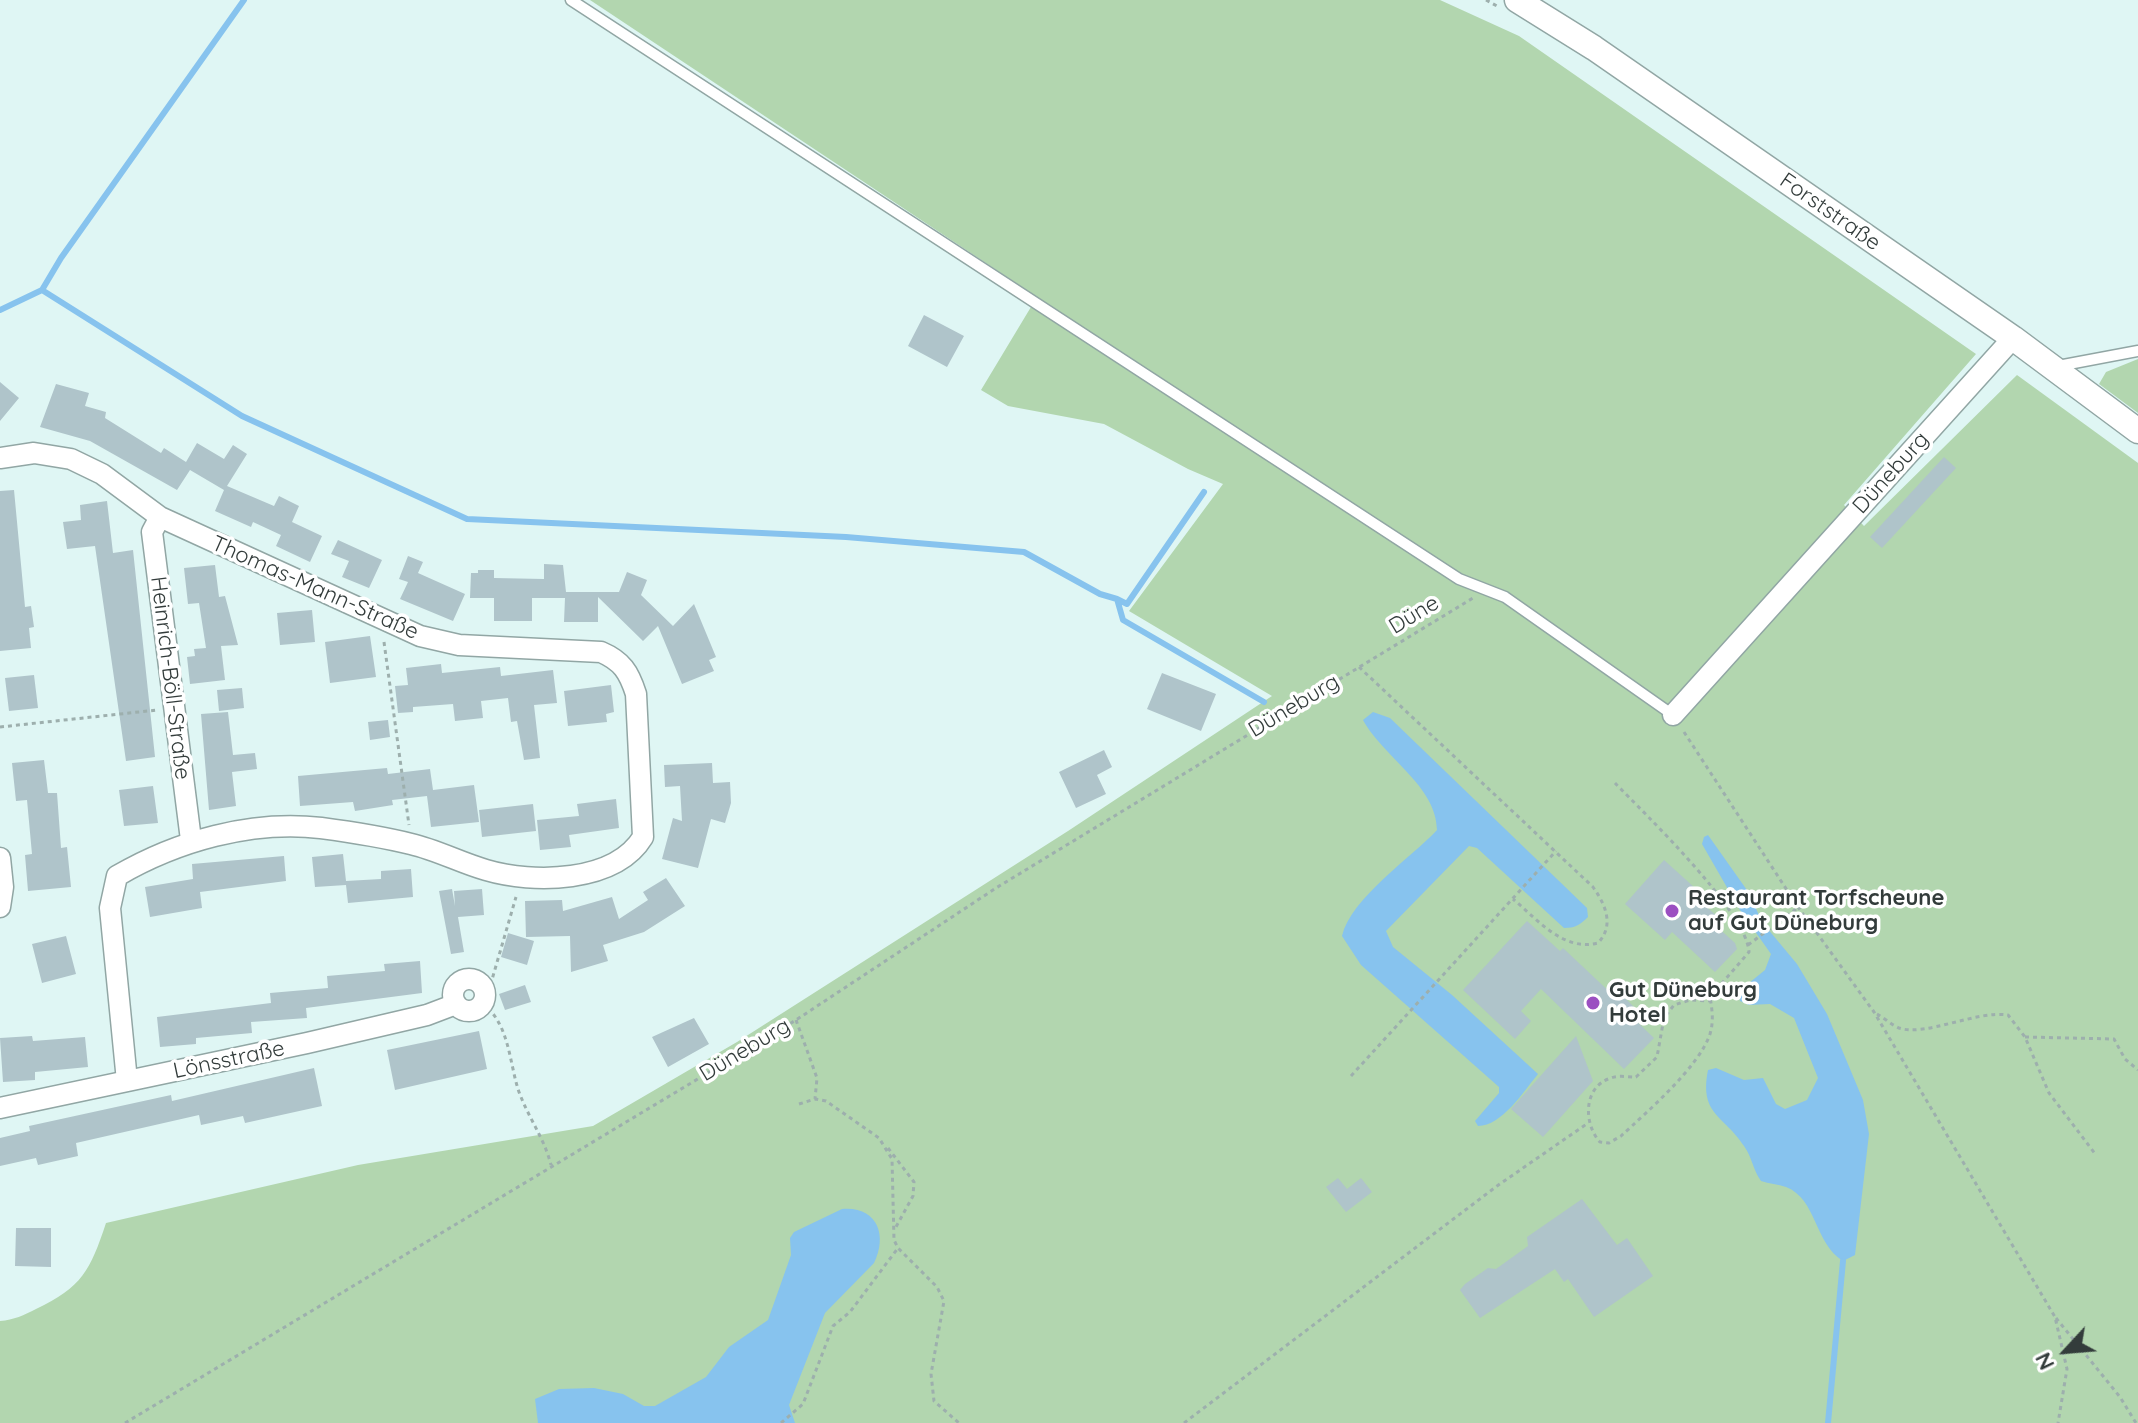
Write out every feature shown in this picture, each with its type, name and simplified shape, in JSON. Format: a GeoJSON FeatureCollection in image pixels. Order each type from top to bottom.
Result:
{"type":"FeatureCollection","features":[{"type":"Feature","properties":{"kind":"street","name":"Forststraße"},"geometry":{"type":"LineString","coordinates":[[1517,0],[1594,48],[2013,338],[2138,431]]}},
{"type":"Feature","properties":{"kind":"street","name":"Düneburg"},"geometry":{"type":"LineString","coordinates":[[1673,715],[2013,338]]}},
{"type":"Feature","properties":{"kind":"street","name":"Thomas-Mann-Straße"},"geometry":{"type":"LineString","coordinates":[[0,458],[34,453],[71,459],[102,474],[160,517],[420,636],[459,645],[601,652],[619,660],[631,676],[636,694],[643,837],[626,857],[593,870],[552,878],[522,877],[487,871],[412,844],[319,828],[265,830],[191,840],[117,876],[110,908],[127,1081]]}},
{"type":"Feature","properties":{"kind":"street","name":"Heinrich-Böll-Straße"},"geometry":{"type":"LineString","coordinates":[[160,517],[152,532],[191,840]]}},
{"type":"Feature","properties":{"kind":"street"},"geometry":{"type":"LineString","coordinates":[[0,858],[3,887],[0,907]]}},
{"type":"Feature","properties":{"kind":"street","name":"Lönsstraße"},"geometry":{"type":"LineString","coordinates":[[0,1108],[427,1015],[456,1004],[454,989],[460,982],[475,981],[483,996]]}},
{"type":"Feature","properties":{"kind":"lane"},"geometry":{"type":"LineString","coordinates":[[571,0],[1445,570],[1505,597],[1673,715]]}},
{"type":"Feature","properties":{"kind":"lane"},"geometry":{"type":"LineString","coordinates":[[2052,367],[2138,351]]}},
{"type":"Feature","properties":{"kind":"path","name":"Düne"},"geometry":{"type":"LineString","coordinates":[[1359,667],[1473,598],[1483,588]]}},
{"type":"Feature","properties":{"kind":"path"},"geometry":{"type":"LineString","coordinates":[[381,619],[412,844]]}},
{"type":"Feature","properties":{"kind":"path"},"geometry":{"type":"LineString","coordinates":[[1359,667],[1593,887],[1604,902],[1608,915],[1603,938],[1588,946],[1567,942],[1513,899]]}},
{"type":"Feature","properties":{"kind":"path","name":"Düneburg"},"geometry":{"type":"LineString","coordinates":[[125,1423],[796,1020],[996,888],[1359,667]]}},
{"type":"Feature","properties":{"kind":"path"},"geometry":{"type":"LineString","coordinates":[[0,727],[173,709]]}},
{"type":"Feature","properties":{"kind":"path"},"geometry":{"type":"LineString","coordinates":[[1673,715],[1798,907],[1874,1012],[2055,1317],[2120,1397],[2136,1423]]}},
{"type":"Feature","properties":{"kind":"path"},"geometry":{"type":"LineString","coordinates":[[1615,783],[1701,877],[1748,945]]}},
{"type":"Feature","properties":{"kind":"path"},"geometry":{"type":"LineString","coordinates":[[1351,1076],[1556,851]]}},
{"type":"Feature","properties":{"kind":"path"},"geometry":{"type":"LineString","coordinates":[[522,877],[491,983],[483,996],[503,1033],[519,1091],[545,1141],[551,1165]]}},
{"type":"Feature","properties":{"kind":"path"},"geometry":{"type":"LineString","coordinates":[[1711,1001],[1690,1000],[1674,1005],[1664,1018],[1657,1057],[1636,1077],[1612,1077],[1600,1085],[1587,1110],[1588,1123],[1600,1142],[1609,1143],[1638,1120],[1706,1044],[1713,1022],[1711,1001],[1714,990],[1745,958],[1748,945],[1798,907]]}},
{"type":"Feature","properties":{"kind":"path"},"geometry":{"type":"LineString","coordinates":[[1874,1012],[1901,1029],[1946,1024],[1996,1013],[2008,1015],[2025,1037],[2049,1093],[2096,1155]]}},
{"type":"Feature","properties":{"kind":"path"},"geometry":{"type":"LineString","coordinates":[[796,1020],[817,1078],[815,1099]]}},
{"type":"Feature","properties":{"kind":"path"},"geometry":{"type":"LineString","coordinates":[[2025,1037],[2114,1039],[2125,1059],[2138,1070]]}},
{"type":"Feature","properties":{"kind":"path"},"geometry":{"type":"LineString","coordinates":[[799,1104],[815,1099],[826,1101],[887,1147],[907,1169],[914,1182],[913,1196],[895,1230]]}},
{"type":"Feature","properties":{"kind":"path"},"geometry":{"type":"LineString","coordinates":[[1184,1423],[1497,1186],[1588,1123]]}},
{"type":"Feature","properties":{"kind":"path"},"geometry":{"type":"LineString","coordinates":[[887,1147],[892,1159],[898,1248],[937,1287],[944,1301],[943,1322],[931,1374],[934,1401],[959,1423]]}},
{"type":"Feature","properties":{"kind":"path"},"geometry":{"type":"LineString","coordinates":[[781,1423],[796,1414],[819,1371],[826,1338],[833,1326],[850,1312],[898,1248]]}},
{"type":"Feature","properties":{"kind":"path"},"geometry":{"type":"LineString","coordinates":[[2055,1317],[2067,1369],[2058,1423]]}},
{"type":"Feature","properties":{"kind":"green space"},"geometry":{"type":"Polygon","coordinates":[[[590,0],[1440,0],[1519,36],[1976,354],[1844,505],[1864,526],[2017,375],[2138,463],[2138,1423],[0,1423],[0,1321],[32,1311],[74,1285],[89,1266],[106,1223],[358,1165],[593,1126],[737,1042],[1068,831],[1272,696],[1129,611],[1223,484],[1104,424],[1008,406],[981,390],[1037,297],[590,0]]]}},
{"type":"Feature","properties":{"kind":"green space"},"geometry":{"type":"Polygon","coordinates":[[[2138,359],[2138,413],[2099,384],[2106,372],[2138,359]]]}},
{"type":"Feature","properties":{"kind":"water"},"geometry":{"type":"Polygon","coordinates":[[[1373,712],[1390,718],[1587,908],[1588,917],[1585,920],[1574,927],[1564,928],[1477,848],[1469,846],[1386,931],[1393,947],[1452,995],[1538,1074],[1504,1114],[1487,1124],[1478,1126],[1475,1121],[1499,1093],[1499,1087],[1361,965],[1342,936],[1357,907],[1369,893],[1437,830],[1435,814],[1428,799],[1363,720],[1373,712]]]}},
{"type":"Feature","properties":{"kind":"water"},"geometry":{"type":"Polygon","coordinates":[[[1708,835],[1749,893],[1762,922],[1797,964],[1827,1014],[1863,1100],[1869,1134],[1855,1255],[1843,1261],[1826,1244],[1810,1211],[1796,1193],[1786,1187],[1761,1181],[1747,1150],[1710,1106],[1706,1085],[1708,1070],[1716,1068],[1744,1080],[1763,1078],[1776,1104],[1785,1109],[1807,1100],[1818,1078],[1794,1018],[1770,1004],[1749,1005],[1740,1001],[1738,992],[1765,970],[1771,954],[1740,910],[1702,844],[1708,835]]]}},
{"type":"Feature","properties":{"kind":"water"},"geometry":{"type":"Polygon","coordinates":[[[842,1209],[854,1209],[871,1217],[879,1233],[878,1253],[874,1263],[825,1313],[789,1405],[795,1423],[538,1423],[535,1399],[559,1389],[594,1388],[623,1394],[644,1406],[655,1406],[706,1377],[729,1347],[768,1320],[791,1255],[790,1238],[794,1232],[842,1209]]]}},
{"type":"Feature","properties":{"kind":"building"},"geometry":{"type":"Polygon","coordinates":[[[924,315],[964,336],[947,367],[908,346],[924,315]]]}},
{"type":"Feature","properties":{"kind":"building"},"geometry":{"type":"Polygon","coordinates":[[[0,382],[19,398],[0,421],[0,382]]]}},
{"type":"Feature","properties":{"kind":"building"},"geometry":{"type":"Polygon","coordinates":[[[56,384],[89,393],[85,406],[106,412],[105,418],[161,453],[164,448],[186,462],[197,443],[224,459],[233,445],[247,454],[227,486],[274,506],[279,496],[299,506],[292,522],[322,536],[310,562],[276,546],[281,535],[253,522],[251,527],[215,511],[224,490],[190,470],[177,490],[90,441],[40,427],[56,384]]]}},
{"type":"Feature","properties":{"kind":"building"},"geometry":{"type":"Polygon","coordinates":[[[1944,457],[1956,468],[1882,548],[1870,537],[1944,457]]]}},
{"type":"Feature","properties":{"kind":"building"},"geometry":{"type":"Polygon","coordinates":[[[14,490],[25,607],[31,606],[34,627],[29,628],[31,648],[0,651],[0,491],[14,490]]]}},
{"type":"Feature","properties":{"kind":"building"},"geometry":{"type":"Polygon","coordinates":[[[107,501],[113,553],[133,550],[155,757],[126,761],[95,546],[67,549],[63,522],[81,520],[80,505],[107,501]]]}},
{"type":"Feature","properties":{"kind":"building"},"geometry":{"type":"Polygon","coordinates":[[[338,540],[382,560],[369,588],[342,577],[349,561],[331,554],[338,540]]]}},
{"type":"Feature","properties":{"kind":"building"},"geometry":{"type":"Polygon","coordinates":[[[408,556],[423,562],[418,573],[465,594],[453,621],[400,599],[408,582],[399,579],[408,556]]]}},
{"type":"Feature","properties":{"kind":"building"},"geometry":{"type":"Polygon","coordinates":[[[544,564],[563,565],[566,592],[619,592],[627,572],[647,580],[641,595],[673,626],[694,604],[716,657],[709,660],[714,671],[682,684],[658,626],[643,641],[598,597],[598,622],[564,622],[565,598],[532,598],[532,621],[494,621],[494,598],[470,598],[471,573],[494,570],[494,578],[544,579],[544,564]]]}},
{"type":"Feature","properties":{"kind":"building"},"geometry":{"type":"Polygon","coordinates":[[[215,565],[219,597],[225,596],[238,645],[221,646],[225,680],[190,684],[187,657],[195,656],[194,649],[206,648],[199,603],[188,604],[184,568],[215,565]]]}},
{"type":"Feature","properties":{"kind":"building"},"geometry":{"type":"Polygon","coordinates":[[[312,610],[315,642],[280,645],[277,613],[312,610]]]}},
{"type":"Feature","properties":{"kind":"building"},"geometry":{"type":"Polygon","coordinates":[[[370,636],[376,677],[330,683],[325,642],[370,636]]]}},
{"type":"Feature","properties":{"kind":"building"},"geometry":{"type":"Polygon","coordinates":[[[441,664],[442,673],[500,667],[501,676],[553,670],[557,703],[534,705],[540,758],[524,760],[517,721],[511,722],[508,698],[481,701],[483,718],[455,721],[453,704],[413,707],[413,712],[398,713],[395,686],[408,685],[406,668],[441,664]]]}},
{"type":"Feature","properties":{"kind":"building"},"geometry":{"type":"Polygon","coordinates":[[[1162,673],[1216,694],[1201,731],[1147,709],[1162,673]]]}},
{"type":"Feature","properties":{"kind":"building"},"geometry":{"type":"Polygon","coordinates":[[[34,675],[38,708],[9,711],[5,678],[34,675]]]}},
{"type":"Feature","properties":{"kind":"building"},"geometry":{"type":"Polygon","coordinates":[[[611,685],[614,712],[606,714],[607,722],[568,726],[564,691],[611,685]]]}},
{"type":"Feature","properties":{"kind":"building"},"geometry":{"type":"Polygon","coordinates":[[[242,688],[244,708],[219,711],[217,690],[242,688]]]}},
{"type":"Feature","properties":{"kind":"building"},"geometry":{"type":"Polygon","coordinates":[[[228,712],[233,755],[255,753],[257,769],[232,772],[236,806],[209,810],[201,714],[228,712]]]}},
{"type":"Feature","properties":{"kind":"building"},"geometry":{"type":"Polygon","coordinates":[[[388,720],[390,737],[370,740],[368,722],[388,720]]]}},
{"type":"Feature","properties":{"kind":"building"},"geometry":{"type":"Polygon","coordinates":[[[1104,750],[1112,767],[1097,775],[1106,794],[1076,808],[1059,772],[1104,750]]]}},
{"type":"Feature","properties":{"kind":"building"},"geometry":{"type":"Polygon","coordinates":[[[44,760],[48,793],[57,793],[61,848],[67,847],[71,887],[28,891],[25,855],[32,854],[27,800],[16,801],[12,763],[44,760]]]}},
{"type":"Feature","properties":{"kind":"building"},"geometry":{"type":"Polygon","coordinates":[[[712,763],[713,783],[730,782],[731,803],[725,823],[711,819],[698,868],[662,859],[673,818],[682,821],[680,786],[665,787],[664,765],[712,763]]]}},
{"type":"Feature","properties":{"kind":"building"},"geometry":{"type":"Polygon","coordinates":[[[387,768],[388,774],[430,769],[433,790],[474,785],[479,822],[431,827],[427,796],[392,800],[393,805],[355,811],[353,802],[300,806],[298,776],[387,768]]]}},
{"type":"Feature","properties":{"kind":"building"},"geometry":{"type":"Polygon","coordinates":[[[153,786],[158,823],[124,826],[119,790],[153,786]]]}},
{"type":"Feature","properties":{"kind":"building"},"geometry":{"type":"Polygon","coordinates":[[[616,799],[619,828],[569,835],[571,847],[540,850],[537,820],[579,816],[577,804],[616,799]]]}},
{"type":"Feature","properties":{"kind":"building"},"geometry":{"type":"Polygon","coordinates":[[[533,804],[536,831],[482,837],[479,810],[533,804]]]}},
{"type":"Feature","properties":{"kind":"building"},"geometry":{"type":"Polygon","coordinates":[[[343,854],[346,881],[381,879],[381,871],[411,869],[413,897],[348,903],[346,885],[315,887],[312,857],[343,854]]]}},
{"type":"Feature","properties":{"kind":"building"},"geometry":{"type":"Polygon","coordinates":[[[284,856],[286,881],[200,892],[202,908],[150,917],[145,887],[193,879],[192,864],[284,856]]]}},
{"type":"Feature","properties":{"kind":"building","name":"Restaurant Torfscheune auf Gut Düneburg"},"geometry":{"type":"Polygon","coordinates":[[[1664,860],[1705,897],[1701,902],[1719,918],[1714,924],[1735,943],[1737,949],[1715,972],[1672,932],[1665,940],[1625,904],[1664,860]]]}},
{"type":"Feature","properties":{"kind":"building"},"geometry":{"type":"Polygon","coordinates":[[[666,878],[685,906],[644,932],[603,945],[608,961],[571,972],[570,936],[526,937],[525,901],[562,900],[563,911],[612,897],[619,919],[648,900],[643,892],[666,878]]]}},
{"type":"Feature","properties":{"kind":"building"},"geometry":{"type":"Polygon","coordinates":[[[452,889],[455,906],[454,891],[482,889],[484,915],[458,917],[464,952],[451,954],[439,891],[452,889]]]}},
{"type":"Feature","properties":{"kind":"building"},"geometry":{"type":"Polygon","coordinates":[[[1527,921],[1560,951],[1563,948],[1615,997],[1619,992],[1637,1010],[1631,1016],[1654,1038],[1624,1069],[1541,989],[1521,1011],[1531,1021],[1515,1039],[1463,990],[1527,921]]]}},
{"type":"Feature","properties":{"kind":"building"},"geometry":{"type":"Polygon","coordinates":[[[508,933],[534,941],[527,965],[501,957],[508,933]]]}},
{"type":"Feature","properties":{"kind":"building"},"geometry":{"type":"Polygon","coordinates":[[[66,936],[76,974],[42,983],[32,944],[66,936]]]}},
{"type":"Feature","properties":{"kind":"building"},"geometry":{"type":"Polygon","coordinates":[[[420,961],[422,993],[306,1008],[307,1018],[251,1022],[252,1033],[196,1038],[196,1044],[160,1047],[157,1017],[271,1003],[270,993],[328,988],[327,976],[385,971],[384,964],[420,961]]]}},
{"type":"Feature","properties":{"kind":"building"},"geometry":{"type":"Polygon","coordinates":[[[525,985],[531,1002],[505,1010],[499,994],[525,985]]]}},
{"type":"Feature","properties":{"kind":"building"},"geometry":{"type":"Polygon","coordinates":[[[694,1018],[709,1044],[668,1067],[652,1037],[694,1018]]]}},
{"type":"Feature","properties":{"kind":"building"},"geometry":{"type":"Polygon","coordinates":[[[479,1031],[487,1069],[395,1090],[387,1050],[479,1031]]]}},
{"type":"Feature","properties":{"kind":"building"},"geometry":{"type":"Polygon","coordinates":[[[32,1036],[33,1041],[85,1037],[88,1067],[35,1072],[35,1080],[3,1082],[0,1038],[32,1036]]]}},
{"type":"Feature","properties":{"kind":"building"},"geometry":{"type":"Polygon","coordinates":[[[1576,1036],[1593,1081],[1543,1137],[1511,1109],[1576,1036]]]}},
{"type":"Feature","properties":{"kind":"building"},"geometry":{"type":"Polygon","coordinates":[[[314,1068],[322,1106],[245,1123],[243,1116],[201,1125],[199,1115],[76,1143],[78,1156],[38,1165],[36,1158],[0,1166],[0,1138],[30,1131],[29,1126],[171,1095],[172,1101],[314,1068]]]}},
{"type":"Feature","properties":{"kind":"building"},"geometry":{"type":"Polygon","coordinates":[[[1338,1178],[1347,1189],[1361,1178],[1372,1192],[1346,1212],[1326,1187],[1338,1178]]]}},
{"type":"Feature","properties":{"kind":"building"},"geometry":{"type":"Polygon","coordinates":[[[1582,1199],[1617,1245],[1627,1238],[1653,1276],[1594,1317],[1568,1279],[1564,1282],[1555,1269],[1480,1318],[1460,1290],[1465,1284],[1488,1268],[1496,1269],[1528,1246],[1527,1237],[1582,1199]]]}},
{"type":"Feature","properties":{"kind":"building"},"geometry":{"type":"Polygon","coordinates":[[[16,1228],[51,1228],[51,1267],[15,1266],[16,1228]]]}},
{"type":"Feature","properties":{"kind":"waterway"},"geometry":{"type":"LineString","coordinates":[[42,290],[61,258],[244,0]]}},
{"type":"Feature","properties":{"kind":"waterway"},"geometry":{"type":"LineString","coordinates":[[0,310],[42,290],[242,416],[467,519],[846,537],[1024,552],[1100,594],[1117,599],[1123,620],[1264,702]]}},
{"type":"Feature","properties":{"kind":"waterway"},"geometry":{"type":"LineString","coordinates":[[1117,599],[1127,604],[1204,492]]}},
{"type":"Feature","properties":{"kind":"waterway"},"geometry":{"type":"LineString","coordinates":[[1828,1423],[1843,1261]]}},
{"type":"Feature","properties":{"kind":"place","name":"Restaurant Torfscheune auf Gut Düneburg"},"geometry":{"type":"Point","coordinates":[1672,911]}},
{"type":"Feature","properties":{"kind":"place","name":"Gut Düneburg Hotel"},"geometry":{"type":"Point","coordinates":[1593,1003]}}]}
